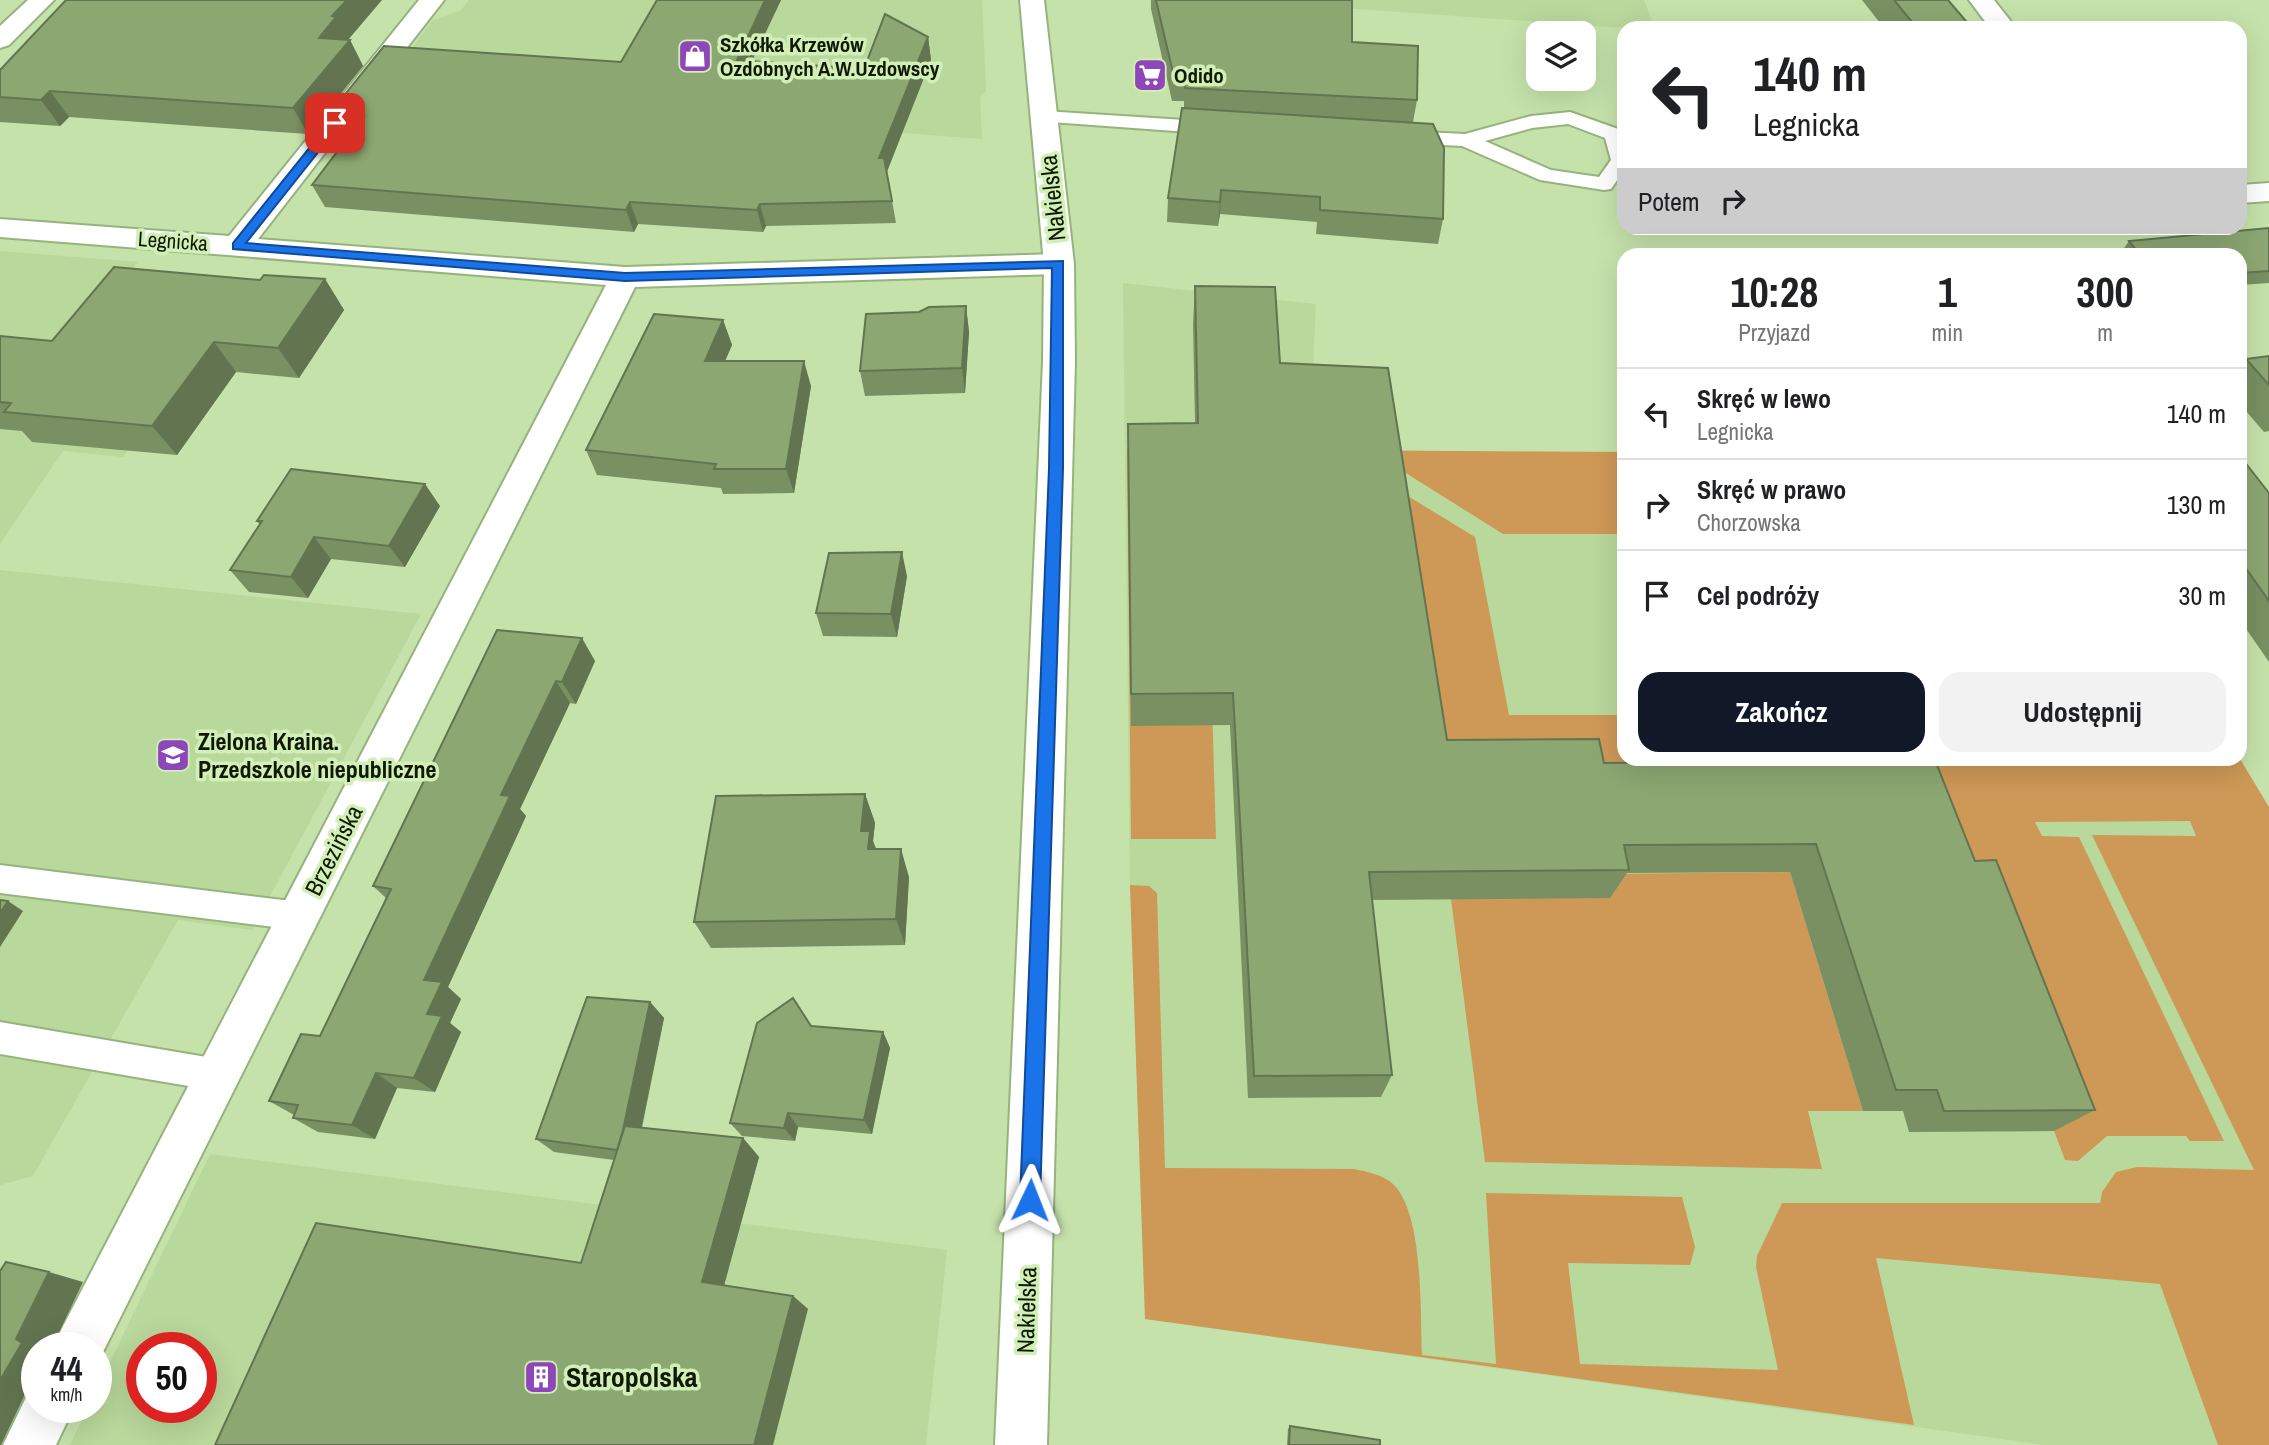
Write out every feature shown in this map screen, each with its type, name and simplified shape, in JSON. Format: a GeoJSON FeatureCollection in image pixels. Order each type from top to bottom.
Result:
{"type":"FeatureCollection","features":[{"type":"Feature","properties":{"kind":"street"},"geometry":{"type":"LineString","coordinates":[[0,40],[42,0]]}},
{"type":"Feature","properties":{"kind":"street"},"geometry":{"type":"LineString","coordinates":[[237,246],[432,0]]}},
{"type":"Feature","properties":{"kind":"street","name":"Nakielska"},"geometry":{"type":"LineString","coordinates":[[1021,1445],[1056,468],[1059,264],[1032,0]]}},
{"type":"Feature","properties":{"kind":"street"},"geometry":{"type":"LineString","coordinates":[[1981,0],[1998,21]]}},
{"type":"Feature","properties":{"kind":"street"},"geometry":{"type":"LineString","coordinates":[[2247,194],[2269,192]]}},
{"type":"Feature","properties":{"kind":"street","name":"Legnicka"},"geometry":{"type":"LineString","coordinates":[[0,228],[625,277],[1059,264]]}},
{"type":"Feature","properties":{"kind":"street","name":"Brzezińska"},"geometry":{"type":"LineString","coordinates":[[87,1332],[625,277]]}},
{"type":"Feature","properties":{"kind":"street"},"geometry":{"type":"LineString","coordinates":[[29,1445],[40,1423]]}},
{"type":"Feature","properties":{"kind":"lane"},"geometry":{"type":"LineString","coordinates":[[1044,117],[1235,129]]}},
{"type":"Feature","properties":{"kind":"lane"},"geometry":{"type":"LineString","coordinates":[[1384,136],[1466,140],[1531,122],[1570,118],[1614,134],[1617,145]]}},
{"type":"Feature","properties":{"kind":"lane"},"geometry":{"type":"LineString","coordinates":[[1466,140],[1547,176],[1604,184],[1617,166]]}},
{"type":"Feature","properties":{"kind":"lane"},"geometry":{"type":"LineString","coordinates":[[0,879],[299,916]]}},
{"type":"Feature","properties":{"kind":"lane"},"geometry":{"type":"LineString","coordinates":[[0,1038],[218,1075]]}},
{"type":"Feature","properties":{"kind":"shaded area","name":"Szkółka Krzewów Ozdobnych A.W.Uzdowscy"},"geometry":{"type":"Polygon","coordinates":[[[469,0],[982,0],[986,91],[980,96],[982,139],[379,93],[432,21],[461,10],[469,0]]]}},
{"type":"Feature","properties":{"kind":"shaded area"},"geometry":{"type":"Polygon","coordinates":[[[1232,0],[1644,0],[1652,21],[1617,21],[1617,28],[1596,26],[1596,21],[1526,21],[1232,0]]]}},
{"type":"Feature","properties":{"kind":"shaded area"},"geometry":{"type":"Polygon","coordinates":[[[0,251],[138,262],[62,352],[191,365],[123,457],[63,451],[0,544],[0,251]]]}},
{"type":"Feature","properties":{"kind":"shaded area"},"geometry":{"type":"Polygon","coordinates":[[[1123,283],[1316,304],[1309,450],[1617,452],[1617,766],[2244,766],[2269,807],[2269,1445],[2044,1445],[1145,1319],[1130,885],[1123,283]]]}},
{"type":"Feature","properties":{"kind":"shaded area"},"geometry":{"type":"Polygon","coordinates":[[[1127,449],[1617,452],[1617,534],[1503,534],[1401,470],[1211,670],[1216,839],[1131,839],[1127,449]]]}},
{"type":"Feature","properties":{"kind":"shaded area"},"geometry":{"type":"Polygon","coordinates":[[[1393,487],[1475,537],[1509,715],[1617,715],[1617,766],[1808,766],[1816,792],[1436,771],[1393,487]]]}},
{"type":"Feature","properties":{"kind":"shaded area","name":"Zielona Kraina. Przedszkole niepubliczne"},"geometry":{"type":"Polygon","coordinates":[[[0,570],[421,614],[252,930],[178,920],[33,1176],[0,1185],[0,570]]]}},
{"type":"Feature","properties":{"kind":"shaded area"},"geometry":{"type":"Polygon","coordinates":[[[1897,766],[2244,766],[2269,807],[2269,1445],[2218,1445],[2160,1284],[1876,1258],[1914,1425],[1145,1319],[1130,885],[1149,886],[1157,893],[1165,1168],[1354,1169],[1386,1179],[1404,1199],[1416,1241],[1422,1355],[1496,1364],[1486,1193],[1682,1197],[1695,1247],[1690,1265],[1568,1263],[1580,1364],[1778,1370],[1756,1267],[1757,1256],[1782,1203],[2100,1203],[2102,1192],[2116,1172],[2137,1167],[2254,1170],[2092,835],[2196,836],[2190,821],[2035,822],[2042,836],[2079,837],[2224,1141],[2190,1141],[2186,1136],[2107,1136],[2078,1161],[2065,1160],[1963,889],[1897,766]]]}},
{"type":"Feature","properties":{"kind":"shaded area"},"geometry":{"type":"Polygon","coordinates":[[[1790,872],[1863,1111],[1808,1111],[1822,1169],[1485,1162],[1451,899],[1605,874],[1790,872]]]}},
{"type":"Feature","properties":{"kind":"shaded area"},"geometry":{"type":"Polygon","coordinates":[[[210,1154],[947,1250],[926,1445],[70,1445],[80,1423],[112,1423],[112,1358],[210,1154]]]}},
{"type":"Feature","properties":{"kind":"building"},"geometry":{"type":"Polygon","coordinates":[[[66,0],[347,0],[332,16],[336,17],[319,38],[350,40],[293,108],[50,91],[41,100],[0,97],[0,70],[66,0]]]}},
{"type":"Feature","properties":{"kind":"building"},"geometry":{"type":"Polygon","coordinates":[[[657,0],[765,0],[737,60],[864,69],[885,14],[928,37],[879,158],[884,158],[892,201],[760,204],[757,210],[630,202],[626,210],[312,185],[364,116],[329,114],[384,46],[621,62],[657,0]]]}},
{"type":"Feature","properties":{"kind":"building"},"geometry":{"type":"Polygon","coordinates":[[[1156,0],[1352,0],[1352,42],[1418,46],[1417,100],[1185,88],[1187,72],[1173,73],[1156,0]]]}},
{"type":"Feature","properties":{"kind":"building"},"geometry":{"type":"Polygon","coordinates":[[[1894,0],[1948,0],[1966,21],[1911,21],[1894,0]]]}},
{"type":"Feature","properties":{"kind":"building"},"geometry":{"type":"Polygon","coordinates":[[[1182,108],[1433,124],[1444,148],[1443,219],[1320,210],[1320,197],[1221,190],[1220,202],[1168,198],[1182,108]]]}},
{"type":"Feature","properties":{"kind":"building"},"geometry":{"type":"Polygon","coordinates":[[[2269,228],[2269,271],[2247,273],[2247,248],[2135,248],[2129,241],[2194,235],[2247,235],[2247,230],[2269,228]]]}},
{"type":"Feature","properties":{"kind":"building"},"geometry":{"type":"Polygon","coordinates":[[[114,267],[260,280],[264,275],[325,279],[278,348],[214,342],[152,426],[4,412],[11,403],[0,402],[0,336],[52,341],[114,267]]]}},
{"type":"Feature","properties":{"kind":"building"},"geometry":{"type":"Polygon","coordinates":[[[1195,286],[1275,287],[1280,363],[1388,368],[1447,740],[1599,739],[1604,763],[1617,763],[1617,766],[1937,766],[1975,861],[1996,860],[2095,1110],[1944,1111],[1937,1090],[1896,1090],[1816,844],[1624,845],[1629,870],[1369,872],[1392,1075],[1254,1076],[1233,693],[1131,694],[1128,424],[1198,423],[1195,286]]]}},
{"type":"Feature","properties":{"kind":"building"},"geometry":{"type":"Polygon","coordinates":[[[966,306],[962,368],[860,371],[866,314],[919,312],[929,307],[966,306]]]}},
{"type":"Feature","properties":{"kind":"building"},"geometry":{"type":"Polygon","coordinates":[[[654,314],[723,320],[705,361],[804,361],[786,469],[714,469],[716,464],[586,450],[654,314]]]}},
{"type":"Feature","properties":{"kind":"building"},"geometry":{"type":"Polygon","coordinates":[[[2269,356],[2269,385],[2247,360],[2269,356]]]}},
{"type":"Feature","properties":{"kind":"building"},"geometry":{"type":"Polygon","coordinates":[[[2247,465],[2269,493],[2269,601],[2247,570],[2247,465]]]}},
{"type":"Feature","properties":{"kind":"building"},"geometry":{"type":"Polygon","coordinates":[[[291,469],[425,484],[389,546],[314,537],[291,577],[230,570],[262,521],[257,521],[291,469]]]}},
{"type":"Feature","properties":{"kind":"building"},"geometry":{"type":"Polygon","coordinates":[[[902,552],[891,614],[816,613],[829,553],[902,552]]]}},
{"type":"Feature","properties":{"kind":"building"},"geometry":{"type":"Polygon","coordinates":[[[497,630],[582,638],[562,682],[556,681],[501,795],[510,796],[424,980],[442,982],[427,1014],[442,1016],[414,1078],[376,1073],[352,1125],[293,1118],[298,1105],[269,1101],[301,1034],[320,1036],[391,889],[373,886],[497,630]]]}},
{"type":"Feature","properties":{"kind":"building"},"geometry":{"type":"Polygon","coordinates":[[[865,794],[861,831],[870,831],[868,849],[901,849],[896,919],[694,922],[716,796],[865,794]]]}},
{"type":"Feature","properties":{"kind":"building"},"geometry":{"type":"Polygon","coordinates":[[[0,900],[8,901],[0,913],[0,900]]]}},
{"type":"Feature","properties":{"kind":"building"},"geometry":{"type":"Polygon","coordinates":[[[587,997],[650,1002],[617,1150],[536,1139],[587,997]]]}},
{"type":"Feature","properties":{"kind":"building"},"geometry":{"type":"Polygon","coordinates":[[[793,998],[811,1026],[883,1032],[864,1120],[788,1113],[784,1128],[730,1123],[757,1023],[793,998]]]}},
{"type":"Feature","properties":{"kind":"building","name":"Staropolska"},"geometry":{"type":"Polygon","coordinates":[[[625,1126],[743,1138],[702,1282],[793,1296],[754,1445],[215,1445],[316,1223],[581,1263],[625,1126]]]}},
{"type":"Feature","properties":{"kind":"building"},"geometry":{"type":"Polygon","coordinates":[[[6,1262],[49,1272],[16,1339],[21,1345],[0,1378],[0,1271],[6,1262]]]}},
{"type":"Feature","properties":{"kind":"building"},"geometry":{"type":"Polygon","coordinates":[[[1290,1426],[1380,1440],[1380,1445],[1289,1445],[1290,1426]]]}},
{"type":"Feature","properties":{"kind":"place","name":"Szkółka Krzewów Ozdobnych A.W.Uzdowscy"},"geometry":{"type":"Point","coordinates":[695,56]}},
{"type":"Feature","properties":{"kind":"place","name":"Odido"},"geometry":{"type":"Point","coordinates":[1150,75]}},
{"type":"Feature","properties":{"kind":"place","name":"Zielona Kraina. Przedszkole niepubliczne"},"geometry":{"type":"Point","coordinates":[173,755]}},
{"type":"Feature","properties":{"kind":"place","name":"Staropolska"},"geometry":{"type":"Point","coordinates":[541,1377]}},
{"type":"Feature","properties":{"kind":"route"},"geometry":{"type":"LineString","coordinates":[[335,123],[237,246],[625,277],[1059,264],[1056,468],[1030,1200]]}}]}
